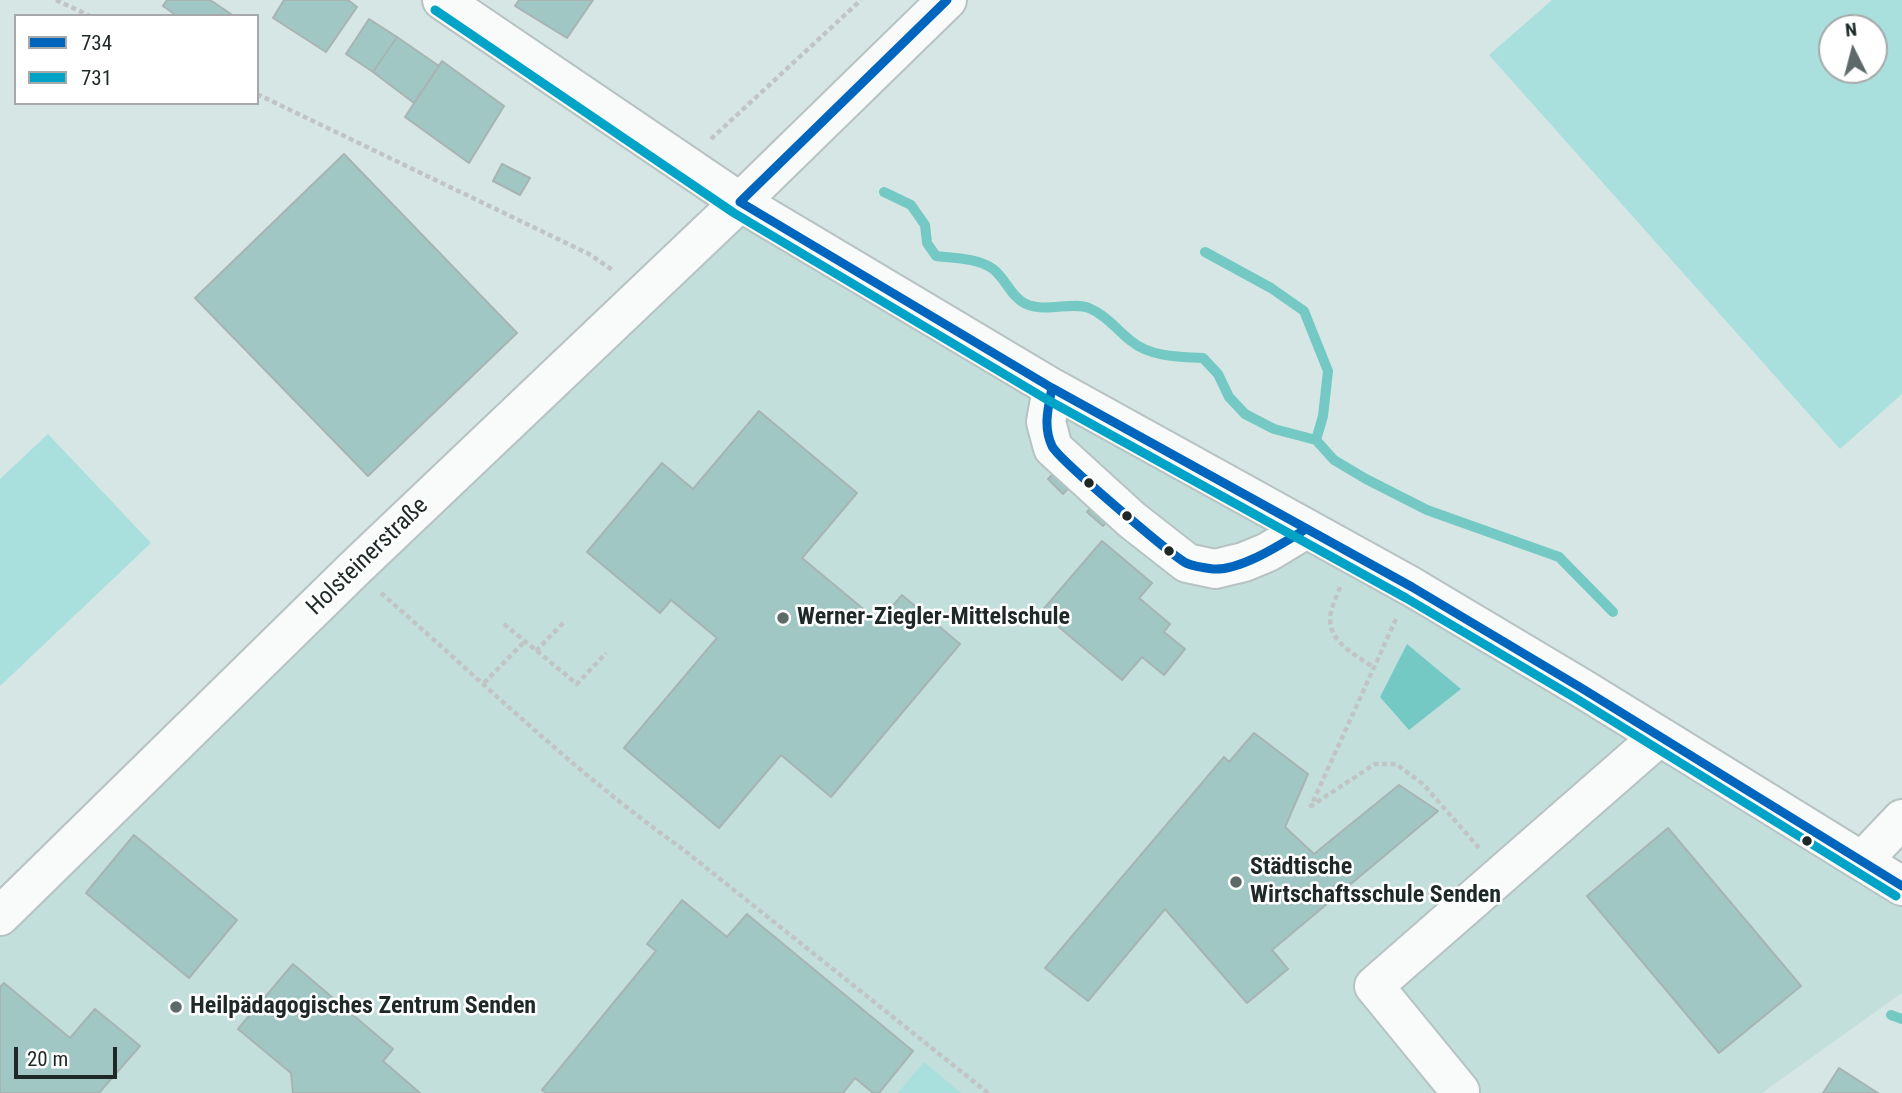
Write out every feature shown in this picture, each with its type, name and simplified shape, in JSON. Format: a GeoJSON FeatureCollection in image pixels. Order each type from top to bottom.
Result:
{"type":"FeatureCollection","features":[{"type":"Feature","properties":{"kind":"street"},"geometry":{"type":"LineString","coordinates":[[442,0],[740,202],[1052,388],[1412,587],[1584,689],[1902,886]]}},
{"type":"Feature","properties":{"kind":"street","name":"Holsteinerstraße"},"geometry":{"type":"LineString","coordinates":[[0,916],[354,569],[740,202],[947,0]]}},
{"type":"Feature","properties":{"kind":"street"},"geometry":{"type":"LineString","coordinates":[[1052,388],[1046,422],[1053,447],[1132,520],[1187,563],[1215,569],[1244,562],[1268,552],[1306,529]]}},
{"type":"Feature","properties":{"kind":"street"},"geometry":{"type":"LineString","coordinates":[[1460,1091],[1374,986],[1659,737]]}},
{"type":"Feature","properties":{"kind":"street"},"geometry":{"type":"LineString","coordinates":[[1863,860],[1902,819]]}},
{"type":"Feature","properties":{"kind":"path"},"geometry":{"type":"LineString","coordinates":[[56,0],[86,14]]}},
{"type":"Feature","properties":{"kind":"path"},"geometry":{"type":"LineString","coordinates":[[685,164],[860,0]]}},
{"type":"Feature","properties":{"kind":"path"},"geometry":{"type":"LineString","coordinates":[[259,95],[589,254],[645,292]]}},
{"type":"Feature","properties":{"kind":"path"},"geometry":{"type":"LineString","coordinates":[[1351,553],[1329,617],[1331,629],[1337,640],[1373,667]]}},
{"type":"Feature","properties":{"kind":"path"},"geometry":{"type":"LineString","coordinates":[[354,569],[555,747],[640,818],[684,849],[719,880],[795,937],[988,1093]]}},
{"type":"Feature","properties":{"kind":"path"},"geometry":{"type":"LineString","coordinates":[[1412,587],[1311,806],[1374,764],[1396,764],[1423,784],[1502,875]]}},
{"type":"Feature","properties":{"kind":"path"},"geometry":{"type":"LineString","coordinates":[[537,651],[565,621]]}},
{"type":"Feature","properties":{"kind":"path"},"geometry":{"type":"LineString","coordinates":[[504,624],[577,684],[606,653]]}},
{"type":"Feature","properties":{"kind":"path"},"geometry":{"type":"LineString","coordinates":[[484,683],[525,641]]}},
{"type":"Feature","properties":{"kind":"shaded area"},"geometry":{"type":"Polygon","coordinates":[[[1552,0],[1902,0],[1902,394],[1840,449],[1489,55],[1552,0]]]}},
{"type":"Feature","properties":{"kind":"shaded area"},"geometry":{"type":"Polygon","coordinates":[[[740,206],[1902,890],[1902,993],[1762,1093],[0,1093],[0,918],[740,206]]]}},
{"type":"Feature","properties":{"kind":"shaded area"},"geometry":{"type":"Polygon","coordinates":[[[48,434],[151,543],[0,686],[0,479],[48,434]]]}},
{"type":"Feature","properties":{"kind":"shaded area"},"geometry":{"type":"Polygon","coordinates":[[[1407,644],[1461,689],[1409,730],[1380,697],[1407,644]]]}},
{"type":"Feature","properties":{"kind":"shaded area"},"geometry":{"type":"Polygon","coordinates":[[[924,1062],[961,1093],[898,1093],[924,1062]]]}},
{"type":"Feature","properties":{"kind":"building"},"geometry":{"type":"Polygon","coordinates":[[[167,0],[210,0],[231,14],[174,14],[163,6],[167,0]]]}},
{"type":"Feature","properties":{"kind":"building"},"geometry":{"type":"Polygon","coordinates":[[[284,0],[348,0],[357,7],[326,52],[273,18],[284,0]]]}},
{"type":"Feature","properties":{"kind":"building"},"geometry":{"type":"Polygon","coordinates":[[[519,0],[593,0],[567,38],[515,6],[519,0]]]}},
{"type":"Feature","properties":{"kind":"building"},"geometry":{"type":"Polygon","coordinates":[[[369,19],[397,37],[373,72],[346,54],[369,19]]]}},
{"type":"Feature","properties":{"kind":"building"},"geometry":{"type":"Polygon","coordinates":[[[397,37],[439,66],[414,103],[373,72],[397,37]]]}},
{"type":"Feature","properties":{"kind":"building"},"geometry":{"type":"Polygon","coordinates":[[[442,61],[504,106],[469,163],[405,117],[442,61]]]}},
{"type":"Feature","properties":{"kind":"building"},"geometry":{"type":"Polygon","coordinates":[[[344,154],[517,333],[368,476],[195,298],[344,154]]]}},
{"type":"Feature","properties":{"kind":"building"},"geometry":{"type":"Polygon","coordinates":[[[502,164],[530,178],[520,195],[493,181],[502,164]]]}},
{"type":"Feature","properties":{"kind":"building","name":"Werner-Ziegler-Mittelschule"},"geometry":{"type":"Polygon","coordinates":[[[759,411],[857,493],[802,558],[879,622],[902,595],[960,644],[831,797],[781,755],[719,828],[624,748],[717,638],[671,600],[660,613],[587,552],[662,463],[693,489],[759,411]]]}},
{"type":"Feature","properties":{"kind":"building"},"geometry":{"type":"Polygon","coordinates":[[[1059,468],[1074,482],[1063,494],[1048,479],[1059,468]]]}},
{"type":"Feature","properties":{"kind":"building"},"geometry":{"type":"Polygon","coordinates":[[[1098,500],[1113,514],[1103,526],[1087,512],[1098,500]]]}},
{"type":"Feature","properties":{"kind":"building"},"geometry":{"type":"Polygon","coordinates":[[[1102,541],[1152,583],[1139,598],[1170,624],[1164,632],[1185,649],[1164,675],[1142,657],[1122,680],[1041,612],[1102,541]]]}},
{"type":"Feature","properties":{"kind":"building","name":"Städtische Wirtschaftsschule Senden"},"geometry":{"type":"Polygon","coordinates":[[[1254,733],[1308,774],[1285,827],[1314,854],[1399,785],[1438,811],[1272,950],[1288,969],[1247,1003],[1165,909],[1088,1001],[1045,968],[1224,757],[1229,762],[1254,733]]]}},
{"type":"Feature","properties":{"kind":"building"},"geometry":{"type":"Polygon","coordinates":[[[1668,828],[1801,986],[1719,1053],[1587,896],[1668,828]]]}},
{"type":"Feature","properties":{"kind":"building"},"geometry":{"type":"Polygon","coordinates":[[[134,835],[237,920],[189,978],[86,893],[134,835]]]}},
{"type":"Feature","properties":{"kind":"building"},"geometry":{"type":"Polygon","coordinates":[[[682,900],[727,937],[747,914],[913,1051],[879,1093],[873,1093],[855,1078],[843,1093],[546,1093],[542,1090],[656,951],[647,944],[682,900]]]}},
{"type":"Feature","properties":{"kind":"building"},"geometry":{"type":"Polygon","coordinates":[[[293,964],[393,1049],[383,1061],[420,1093],[293,1093],[291,1073],[238,1029],[293,964]]]}},
{"type":"Feature","properties":{"kind":"building"},"geometry":{"type":"Polygon","coordinates":[[[4,983],[70,1038],[95,1009],[140,1046],[99,1093],[0,1093],[0,987],[4,983]]]}},
{"type":"Feature","properties":{"kind":"building"},"geometry":{"type":"Polygon","coordinates":[[[1839,1068],[1878,1093],[1823,1093],[1839,1068]]]}},
{"type":"Feature","properties":{"kind":"waterway"},"geometry":{"type":"LineString","coordinates":[[884,192],[911,205],[925,225],[927,243],[936,256],[966,259],[987,265],[998,273],[1016,297],[1026,304],[1089,308],[1147,350],[1166,355],[1203,358],[1218,374],[1229,397],[1245,414],[1274,429],[1316,440]]}},
{"type":"Feature","properties":{"kind":"waterway"},"geometry":{"type":"LineString","coordinates":[[1205,252],[1271,288],[1304,311],[1328,371],[1323,416],[1316,440],[1334,460],[1427,510],[1559,557],[1613,612]]}},
{"type":"Feature","properties":{"kind":"waterway"},"geometry":{"type":"LineString","coordinates":[[1891,1015],[1902,1019]]}},
{"type":"Feature","properties":{"kind":"transit line","name":"734"},"geometry":{"type":"LineString","coordinates":[[740,202],[947,0]]}},
{"type":"Feature","properties":{"kind":"transit line","name":"731"},"geometry":{"type":"LineString","coordinates":[[435,10],[734,213],[1046,399],[1406,598],[1577,699],[1896,896]]}},
{"type":"Feature","properties":{"kind":"transit line","name":"734"},"geometry":{"type":"LineString","coordinates":[[740,202],[1052,388],[1412,587],[1902,886]]}},
{"type":"Feature","properties":{"kind":"transit line","name":"734"},"geometry":{"type":"LineString","coordinates":[[1052,388],[1047,425],[1052,446],[1115,506],[1186,563],[1213,569],[1236,566],[1306,529]]}},
{"type":"Feature","properties":{"kind":"place","name":"Werner-Ziegler-Mittelschule"},"geometry":{"type":"Point","coordinates":[783,618]}},
{"type":"Feature","properties":{"kind":"place","name":"Städtische Wirtschaftsschule Senden"},"geometry":{"type":"Point","coordinates":[1236,882]}},
{"type":"Feature","properties":{"kind":"place","name":"Heilpädagogisches Zentrum Senden"},"geometry":{"type":"Point","coordinates":[176,1007]}}]}
